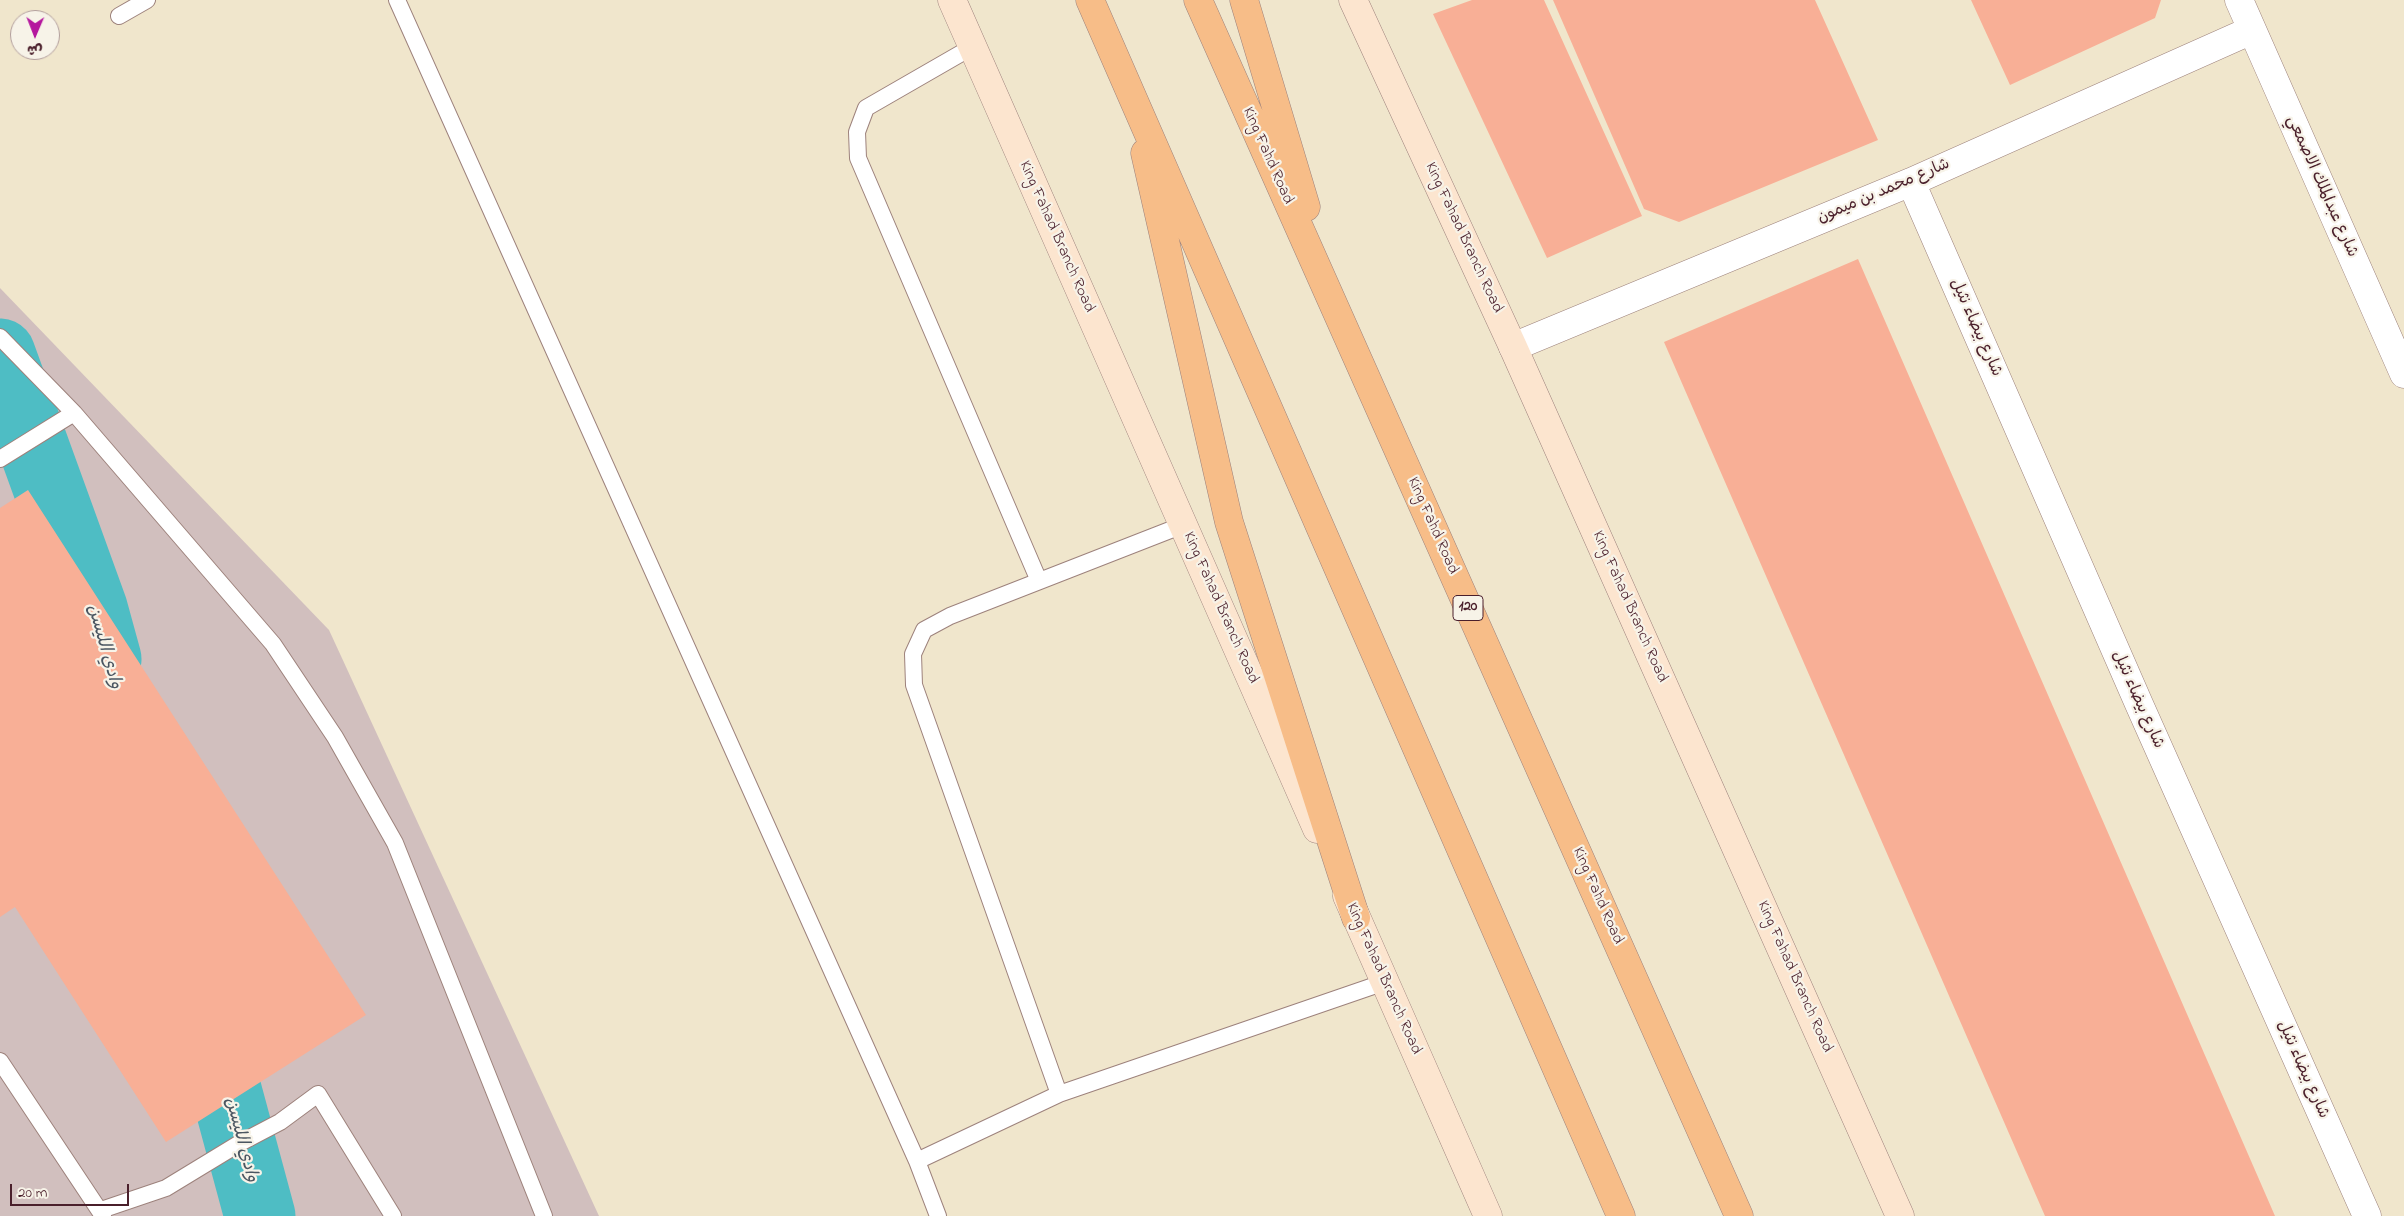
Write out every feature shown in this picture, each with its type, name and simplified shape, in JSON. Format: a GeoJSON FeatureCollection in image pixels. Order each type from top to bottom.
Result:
{"type":"FeatureCollection","features":[{"type":"Feature","properties":{"kind":"highway"},"geometry":{"type":"LineString","coordinates":[[1090,0],[1621,1216]]}},
{"type":"Feature","properties":{"kind":"highway","name":"King Fahd Road"},"geometry":{"type":"LineString","coordinates":[[1198,0],[1739,1216]]}},
{"type":"Feature","properties":{"kind":"highway"},"geometry":{"type":"LineString","coordinates":[[1244,0],[1339,318]]}},
{"type":"Feature","properties":{"kind":"highway"},"geometry":{"type":"LineString","coordinates":[[1130,89],[1229,522],[1356,918]]}},
{"type":"Feature","properties":{"kind":"street","name":"King Fahad Branch Road"},"geometry":{"type":"LineString","coordinates":[[952,0],[1488,1216]]}},
{"type":"Feature","properties":{"kind":"street","name":"King Fahad Branch Road"},"geometry":{"type":"LineString","coordinates":[[1353,0],[1513,347],[1900,1216]]}},
{"type":"Feature","properties":{"kind":"street","name":"شارع عبدالملك الاصمعي"},"geometry":{"type":"LineString","coordinates":[[2239,0],[2404,374]]}},
{"type":"Feature","properties":{"kind":"street","name":"شارع محمد بن ميمون"},"geometry":{"type":"LineString","coordinates":[[1513,347],[1911,182],[2252,30]]}},
{"type":"Feature","properties":{"kind":"street","name":"شارع بيضاء نثيل"},"geometry":{"type":"LineString","coordinates":[[1911,182],[2135,695],[2367,1216]]}},
{"type":"Feature","properties":{"kind":"lane"},"geometry":{"type":"LineString","coordinates":[[119,16],[147,0]]}},
{"type":"Feature","properties":{"kind":"lane"},"geometry":{"type":"LineString","coordinates":[[397,0],[917,1161],[938,1216]]}},
{"type":"Feature","properties":{"kind":"lane"},"geometry":{"type":"LineString","coordinates":[[972,47],[866,108],[857,132],[858,158],[1039,581]]}},
{"type":"Feature","properties":{"kind":"lane"},"geometry":{"type":"LineString","coordinates":[[0,337],[74,413],[273,644],[335,737],[395,843],[544,1216]]}},
{"type":"Feature","properties":{"kind":"lane"},"geometry":{"type":"LineString","coordinates":[[0,459],[74,413]]}},
{"type":"Feature","properties":{"kind":"lane"},"geometry":{"type":"LineString","coordinates":[[1059,1094],[914,685],[913,654],[924,630],[950,616],[1183,525]]}},
{"type":"Feature","properties":{"kind":"lane"},"geometry":{"type":"LineString","coordinates":[[917,1161],[1059,1094],[1385,982]]}},
{"type":"Feature","properties":{"kind":"lane"},"geometry":{"type":"LineString","coordinates":[[0,1061],[102,1213],[166,1188],[240,1143],[280,1122],[318,1094],[393,1216]]}},
{"type":"Feature","properties":{"kind":"shaded area"},"geometry":{"type":"Polygon","coordinates":[[[0,288],[329,630],[599,1216],[0,1216],[0,288]]]}},
{"type":"Feature","properties":{"kind":"building"},"geometry":{"type":"Polygon","coordinates":[[[1472,0],[1544,0],[1642,216],[1547,258],[1433,14],[1472,0]]]}},
{"type":"Feature","properties":{"kind":"building"},"geometry":{"type":"Polygon","coordinates":[[[1553,0],[1815,0],[1878,140],[1679,222],[1644,209],[1553,0]]]}},
{"type":"Feature","properties":{"kind":"building"},"geometry":{"type":"Polygon","coordinates":[[[1971,0],[2161,0],[2155,18],[2010,85],[1971,0]]]}},
{"type":"Feature","properties":{"kind":"building"},"geometry":{"type":"Polygon","coordinates":[[[1858,259],[2275,1216],[2045,1216],[1664,342],[1858,259]]]}},
{"type":"Feature","properties":{"kind":"building"},"geometry":{"type":"Polygon","coordinates":[[[28,490],[366,1015],[166,1142],[15,907],[0,917],[0,508],[28,490]]]}},
{"type":"Feature","properties":{"kind":"waterway","name":"وادي الليسن"},"geometry":{"type":"LineString","coordinates":[[0,354],[92,608],[106,659]]}},
{"type":"Feature","properties":{"kind":"waterway","name":"وادي الليسن"},"geometry":{"type":"LineString","coordinates":[[219,1064],[260,1216]]}}]}
